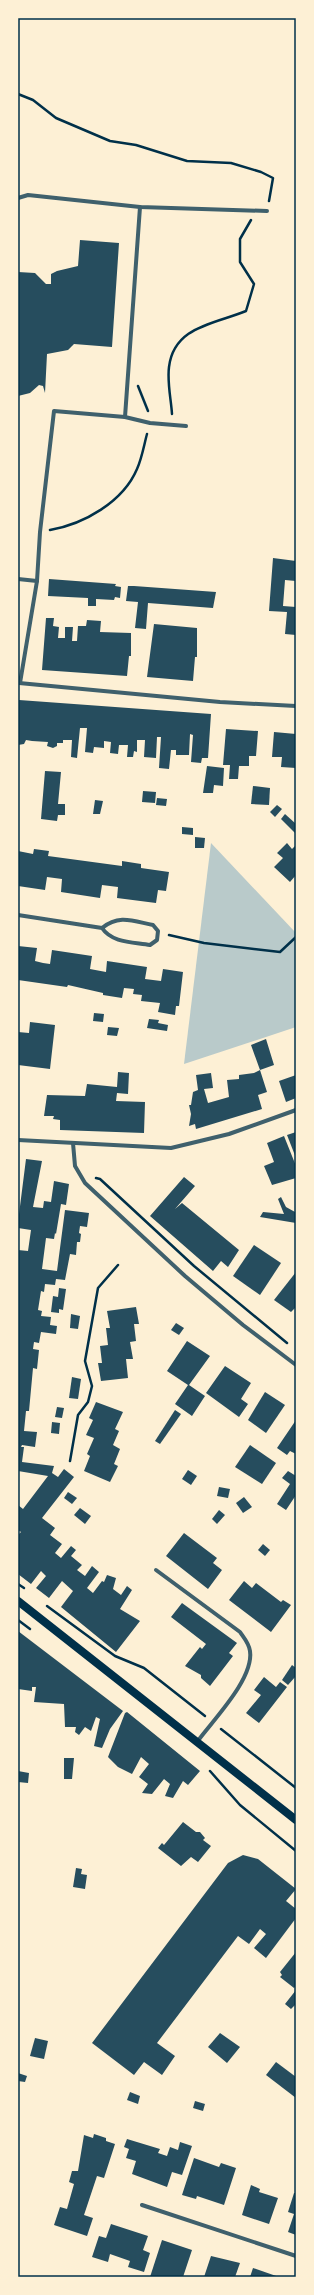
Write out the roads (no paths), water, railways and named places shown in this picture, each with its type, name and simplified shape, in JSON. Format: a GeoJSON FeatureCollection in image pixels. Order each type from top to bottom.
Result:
{"type":"FeatureCollection","features":[{"type":"Feature","properties":{"kind":"main road"},"geometry":{"type":"LineString","coordinates":[[18,1601],[296,1820]]}},
{"type":"Feature","properties":{"kind":"street"},"geometry":{"type":"LineString","coordinates":[[18,198],[28,195],[140,207],[257,212],[267,211]]}},
{"type":"Feature","properties":{"kind":"street"},"geometry":{"type":"LineString","coordinates":[[125,417],[140,207]]}},
{"type":"Feature","properties":{"kind":"street"},"geometry":{"type":"LineString","coordinates":[[186,426],[150,423],[125,417],[54,411],[40,532],[37,581],[19,683],[220,702],[296,706]]}},
{"type":"Feature","properties":{"kind":"street"},"geometry":{"type":"LineString","coordinates":[[18,579],[37,581]]}},
{"type":"Feature","properties":{"kind":"street"},"geometry":{"type":"LineString","coordinates":[[18,915],[102,928],[106,934],[114,939],[150,945],[157,940],[156,927],[118,919],[109,922],[102,928]]}},
{"type":"Feature","properties":{"kind":"street"},"geometry":{"type":"LineString","coordinates":[[18,1140],[172,1148],[229,1134],[296,1110]]}},
{"type":"Feature","properties":{"kind":"street"},"geometry":{"type":"LineString","coordinates":[[73,1143],[75,1166],[85,1183],[185,1276],[243,1325],[296,1365]]}},
{"type":"Feature","properties":{"kind":"street"},"geometry":{"type":"LineString","coordinates":[[156,1570],[240,1632],[248,1642],[250,1652],[249,1666],[239,1687],[197,1742]]}},
{"type":"Feature","properties":{"kind":"street"},"geometry":{"type":"LineString","coordinates":[[142,2205],[296,2256]]}}]}
